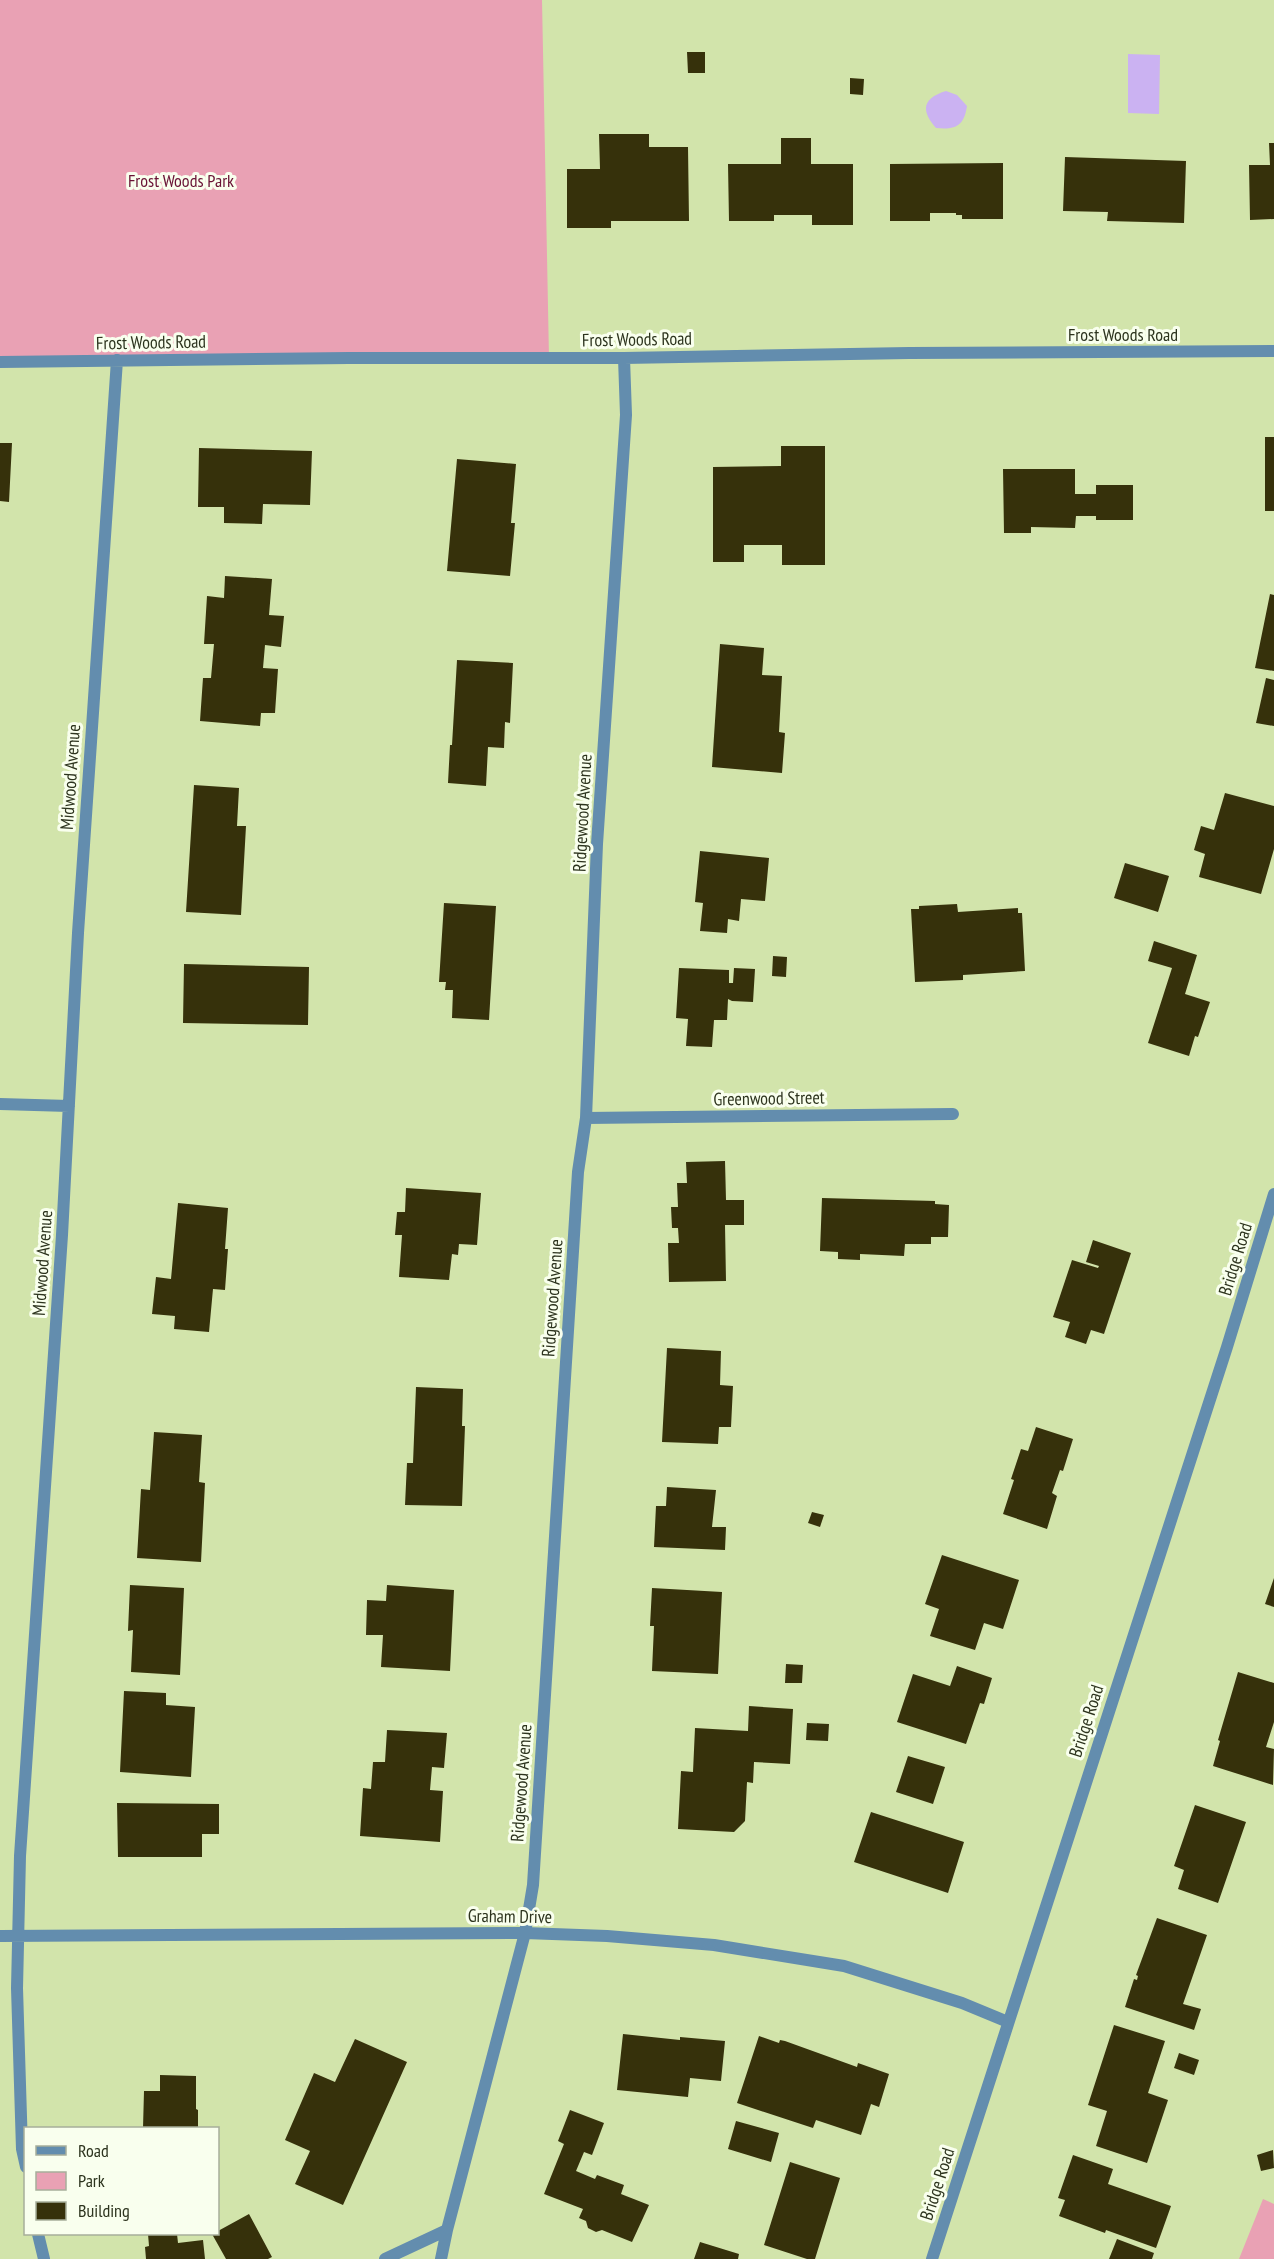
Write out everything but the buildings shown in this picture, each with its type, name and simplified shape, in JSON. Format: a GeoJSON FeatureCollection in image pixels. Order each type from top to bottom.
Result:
{"type":"FeatureCollection","features":[{"type":"Feature","properties":{"kind":"street","name":"Frost Woods Road"},"geometry":{"type":"LineString","coordinates":[[0,362],[1274,351]]}},
{"type":"Feature","properties":{"kind":"street","name":"Ridgewood Avenue"},"geometry":{"type":"LineString","coordinates":[[441,2259],[525,1933],[533,1885],[578,1172],[586,1118],[597,844],[626,415],[624,358]]}},
{"type":"Feature","properties":{"kind":"street","name":"Midwood Avenue"},"geometry":{"type":"LineString","coordinates":[[24,2158],[17,1988],[20,1856],[62,1247],[78,921],[117,360]]}},
{"type":"Feature","properties":{"kind":"street"},"geometry":{"type":"LineString","coordinates":[[0,1104],[69,1106]]}},
{"type":"Feature","properties":{"kind":"street","name":"Greenwood Street"},"geometry":{"type":"LineString","coordinates":[[586,1118],[953,1114]]}},
{"type":"Feature","properties":{"kind":"street","name":"Bridge Road"},"geometry":{"type":"LineString","coordinates":[[932,2259],[1227,1347],[1274,1194]]}},
{"type":"Feature","properties":{"kind":"street","name":"Graham Drive"},"geometry":{"type":"LineString","coordinates":[[0,1936],[525,1933],[607,1936],[714,1945],[835,1965],[962,2003],[1008,2022]]}},
{"type":"Feature","properties":{"kind":"street"},"geometry":{"type":"LineString","coordinates":[[385,2259],[447,2229]]}},
{"type":"Feature","properties":{"kind":"street"},"geometry":{"type":"LineString","coordinates":[[38,2235],[44,2259]]}},
{"type":"Feature","properties":{"kind":"green space","name":"Frost Woods Park"},"geometry":{"type":"Polygon","coordinates":[[[0,0],[542,0],[549,358],[0,362],[0,0]]]}},
{"type":"Feature","properties":{"kind":"green space"},"geometry":{"type":"Polygon","coordinates":[[[1263,2199],[1274,2204],[1274,2259],[1239,2259],[1263,2199]]]}},
{"type":"Feature","properties":{"kind":"shaded area"},"geometry":{"type":"Polygon","coordinates":[[[1128,54],[1160,55],[1159,114],[1128,113],[1128,54]]]}},
{"type":"Feature","properties":{"kind":"shaded area"},"geometry":{"type":"Polygon","coordinates":[[[946,91],[957,95],[967,106],[966,113],[961,122],[954,127],[936,128],[928,116],[926,105],[932,97],[946,91]]]}}]}
